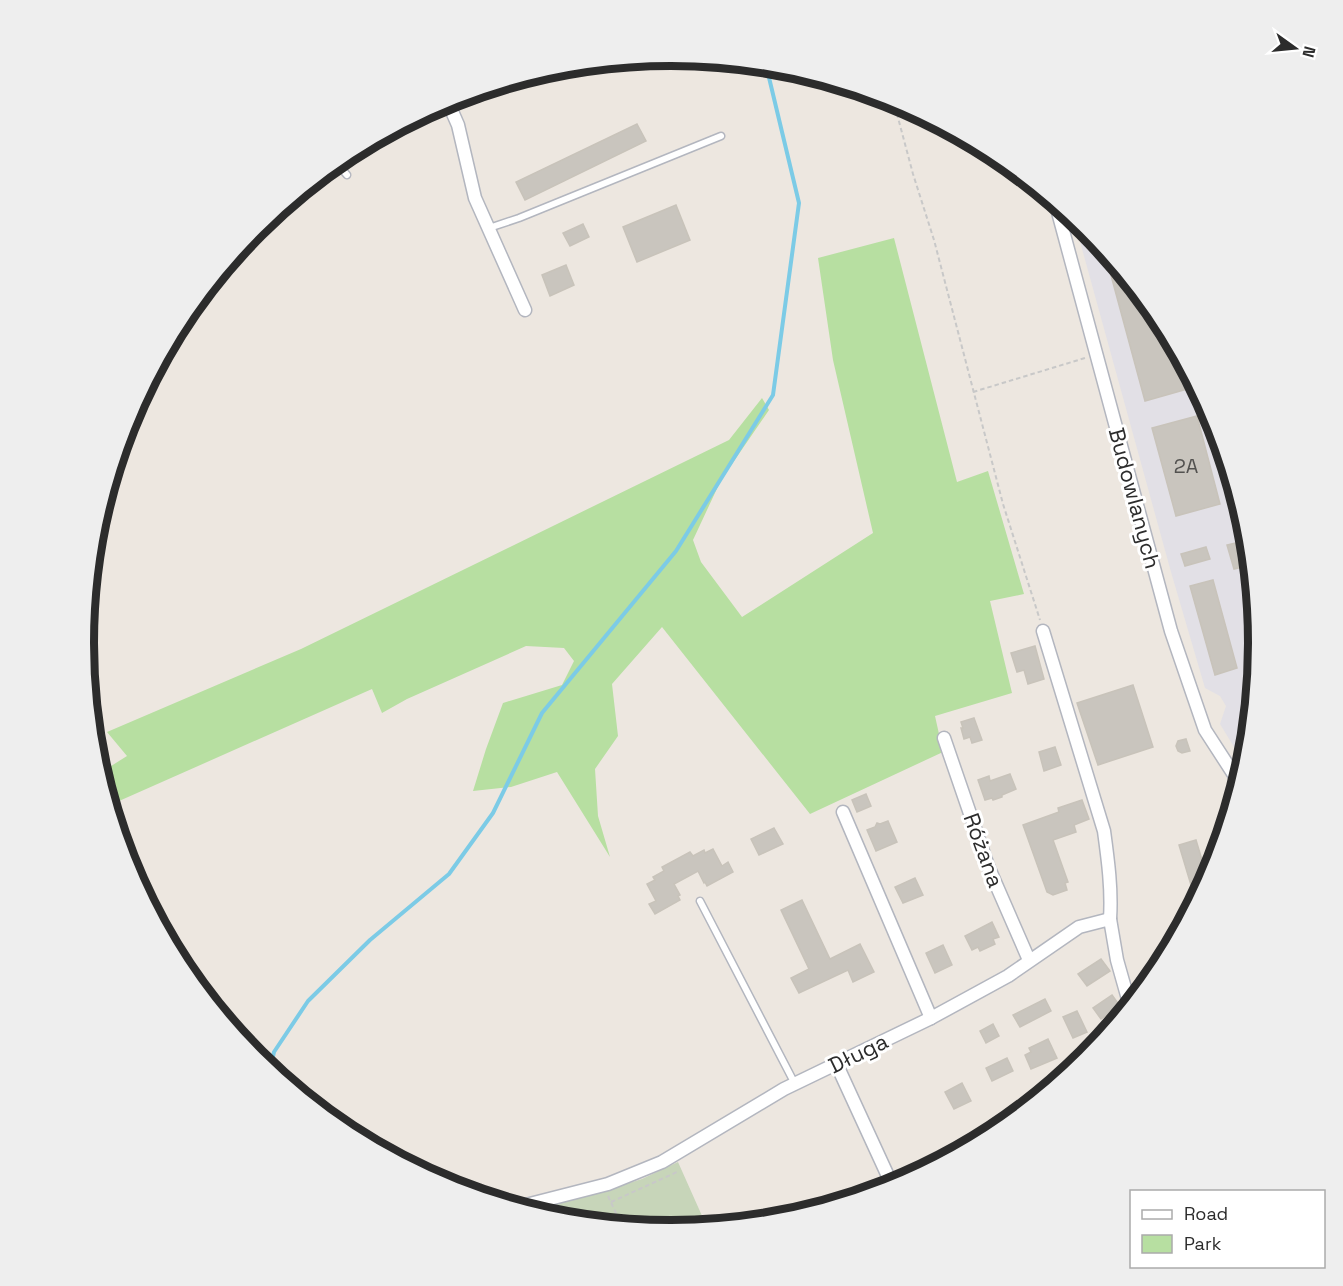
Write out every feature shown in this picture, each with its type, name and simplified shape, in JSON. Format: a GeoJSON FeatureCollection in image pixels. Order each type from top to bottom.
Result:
{"type":"FeatureCollection","features":[{"type":"Feature","properties":{"kind":"street"},"geometry":{"type":"LineString","coordinates":[[451,110],[458,125],[475,198],[525,310]]}},
{"type":"Feature","properties":{"kind":"street","name":"Budowlanych"},"geometry":{"type":"LineString","coordinates":[[1059,215],[1171,631],[1205,730],[1233,773]]}},
{"type":"Feature","properties":{"kind":"street"},"geometry":{"type":"LineString","coordinates":[[1043,631],[1104,831],[1108,862],[1110,919],[1117,960],[1127,996]]}},
{"type":"Feature","properties":{"kind":"street","name":"Różana"},"geometry":{"type":"LineString","coordinates":[[944,738],[988,866],[1029,960]]}},
{"type":"Feature","properties":{"kind":"street"},"geometry":{"type":"LineString","coordinates":[[843,812],[931,1018]]}},
{"type":"Feature","properties":{"kind":"street","name":"Długa"},"geometry":{"type":"LineString","coordinates":[[536,1203],[604,1185],[662,1162],[795,1084],[931,1018],[1008,976],[1079,927],[1110,919]]}},
{"type":"Feature","properties":{"kind":"street"},"geometry":{"type":"LineString","coordinates":[[836,1063],[889,1177]]}},
{"type":"Feature","properties":{"kind":"lane"},"geometry":{"type":"LineString","coordinates":[[488,228],[519,218],[721,136]]}},
{"type":"Feature","properties":{"kind":"lane"},"geometry":{"type":"LineString","coordinates":[[342,169],[347,175]]}},
{"type":"Feature","properties":{"kind":"lane"},"geometry":{"type":"LineString","coordinates":[[700,901],[795,1084]]}},
{"type":"Feature","properties":{"kind":"path"},"geometry":{"type":"LineString","coordinates":[[896,112],[934,240],[1003,504],[1043,631]]}},
{"type":"Feature","properties":{"kind":"path"},"geometry":{"type":"LineString","coordinates":[[973,392],[1096,355]]}},
{"type":"Feature","properties":{"kind":"path"},"geometry":{"type":"LineString","coordinates":[[611,1202],[677,1172]]}},
{"type":"Feature","properties":{"kind":"path"},"geometry":{"type":"LineString","coordinates":[[604,1185],[618,1217]]}},
{"type":"Feature","properties":{"kind":"shaded area"},"geometry":{"type":"Polygon","coordinates":[[[1078,233],[1129,292],[1151,322],[1189,388],[1218,458],[1237,530],[1244,568],[1247,605],[1247,681],[1244,718],[1238,753],[1220,724],[1226,706],[1220,696],[1205,688],[1078,233]]]}},
{"type":"Feature","properties":{"kind":"green space"},"geometry":{"type":"Polygon","coordinates":[[[894,238],[957,482],[988,471],[1024,594],[990,601],[1012,693],[935,716],[943,752],[810,814],[662,627],[612,684],[618,736],[595,769],[598,816],[610,857],[557,772],[511,787],[473,791],[503,703],[562,685],[574,661],[564,648],[526,646],[407,699],[382,713],[372,689],[117,802],[109,768],[127,756],[107,732],[301,649],[729,440],[762,398],[769,410],[721,480],[693,540],[701,562],[742,617],[873,533],[833,360],[818,258],[894,238]]]}},
{"type":"Feature","properties":{"kind":"green space"},"geometry":{"type":"Polygon","coordinates":[[[678,1162],[703,1219],[634,1219],[547,1206],[607,1190],[642,1179],[678,1162]]]}},
{"type":"Feature","properties":{"kind":"building"},"geometry":{"type":"Polygon","coordinates":[[[637,124],[646,141],[525,200],[516,182],[637,124]]]}},
{"type":"Feature","properties":{"kind":"building"},"geometry":{"type":"Polygon","coordinates":[[[676,205],[690,240],[637,262],[623,227],[676,205]]]}},
{"type":"Feature","properties":{"kind":"building"},"geometry":{"type":"Polygon","coordinates":[[[583,224],[589,237],[570,246],[563,233],[583,224]]]}},
{"type":"Feature","properties":{"kind":"building"},"geometry":{"type":"Polygon","coordinates":[[[566,265],[574,285],[550,296],[542,275],[566,265]]]}},
{"type":"Feature","properties":{"kind":"building"},"geometry":{"type":"Polygon","coordinates":[[[1109,268],[1151,322],[1189,388],[1145,401],[1109,268]]]}},
{"type":"Feature","properties":{"kind":"building"},"geometry":{"type":"Polygon","coordinates":[[[1197,416],[1220,504],[1176,516],[1152,428],[1197,416]]]}},
{"type":"Feature","properties":{"kind":"building"},"geometry":{"type":"Polygon","coordinates":[[[1239,542],[1244,567],[1234,569],[1227,545],[1239,542]]]}},
{"type":"Feature","properties":{"kind":"building"},"geometry":{"type":"Polygon","coordinates":[[[1206,547],[1210,559],[1185,566],[1181,554],[1206,547]]]}},
{"type":"Feature","properties":{"kind":"building"},"geometry":{"type":"Polygon","coordinates":[[[1213,580],[1237,668],[1215,675],[1190,586],[1213,580]]]}},
{"type":"Feature","properties":{"kind":"building"},"geometry":{"type":"Polygon","coordinates":[[[1035,646],[1044,679],[1028,684],[1024,670],[1017,672],[1011,653],[1035,646]]]}},
{"type":"Feature","properties":{"kind":"building"},"geometry":{"type":"Polygon","coordinates":[[[1133,685],[1153,747],[1098,765],[1077,703],[1133,685]]]}},
{"type":"Feature","properties":{"kind":"building"},"geometry":{"type":"Polygon","coordinates":[[[974,718],[982,740],[972,743],[970,737],[964,739],[961,722],[974,718]]]}},
{"type":"Feature","properties":{"kind":"building"},"geometry":{"type":"Polygon","coordinates":[[[1186,739],[1190,751],[1182,753],[1176,746],[1178,741],[1186,739]]]}},
{"type":"Feature","properties":{"kind":"building"},"geometry":{"type":"Polygon","coordinates":[[[1055,747],[1061,765],[1044,771],[1039,752],[1055,747]]]}},
{"type":"Feature","properties":{"kind":"building"},"geometry":{"type":"Polygon","coordinates":[[[1010,774],[1016,789],[1002,797],[985,800],[978,780],[989,776],[990,781],[1010,774]]]}},
{"type":"Feature","properties":{"kind":"building"},"geometry":{"type":"Polygon","coordinates":[[[866,794],[871,806],[857,812],[852,800],[866,794]]]}},
{"type":"Feature","properties":{"kind":"building"},"geometry":{"type":"Polygon","coordinates":[[[1082,800],[1089,819],[1074,825],[1076,832],[1053,840],[1068,882],[1065,883],[1067,890],[1053,895],[1047,892],[1023,825],[1059,812],[1058,808],[1082,800]]]}},
{"type":"Feature","properties":{"kind":"building"},"geometry":{"type":"Polygon","coordinates":[[[888,821],[897,842],[876,851],[867,830],[875,827],[877,823],[888,821]]]}},
{"type":"Feature","properties":{"kind":"building"},"geometry":{"type":"Polygon","coordinates":[[[774,828],[783,844],[759,855],[751,839],[774,828]]]}},
{"type":"Feature","properties":{"kind":"building"},"geometry":{"type":"Polygon","coordinates":[[[1196,840],[1204,866],[1196,884],[1191,885],[1179,845],[1196,840]]]}},
{"type":"Feature","properties":{"kind":"building"},"geometry":{"type":"Polygon","coordinates":[[[713,849],[722,866],[728,862],[733,872],[707,886],[698,871],[674,884],[680,900],[655,914],[649,904],[656,901],[647,884],[655,880],[653,877],[664,871],[662,867],[690,852],[693,856],[704,850],[705,853],[713,849]]]}},
{"type":"Feature","properties":{"kind":"building"},"geometry":{"type":"Polygon","coordinates":[[[915,878],[923,895],[903,903],[895,887],[915,878]]]}},
{"type":"Feature","properties":{"kind":"building"},"geometry":{"type":"Polygon","coordinates":[[[802,900],[830,959],[860,944],[874,972],[853,982],[848,970],[799,993],[791,978],[809,969],[781,910],[802,900]]]}},
{"type":"Feature","properties":{"kind":"building"},"geometry":{"type":"Polygon","coordinates":[[[992,922],[999,937],[993,939],[995,944],[980,951],[978,947],[972,950],[965,936],[992,922]]]}},
{"type":"Feature","properties":{"kind":"building"},"geometry":{"type":"Polygon","coordinates":[[[943,945],[952,965],[935,973],[926,953],[943,945]]]}},
{"type":"Feature","properties":{"kind":"building"},"geometry":{"type":"Polygon","coordinates":[[[1101,959],[1110,971],[1087,986],[1078,974],[1101,959]]]}},
{"type":"Feature","properties":{"kind":"building"},"geometry":{"type":"Polygon","coordinates":[[[1112,995],[1120,1005],[1101,1019],[1093,1008],[1112,995]]]}},
{"type":"Feature","properties":{"kind":"building"},"geometry":{"type":"Polygon","coordinates":[[[1045,999],[1051,1011],[1020,1027],[1013,1015],[1045,999]]]}},
{"type":"Feature","properties":{"kind":"building"},"geometry":{"type":"Polygon","coordinates":[[[1077,1011],[1087,1032],[1073,1038],[1063,1017],[1077,1011]]]}},
{"type":"Feature","properties":{"kind":"building"},"geometry":{"type":"Polygon","coordinates":[[[993,1024],[999,1036],[986,1043],[980,1031],[993,1024]]]}},
{"type":"Feature","properties":{"kind":"building"},"geometry":{"type":"Polygon","coordinates":[[[1048,1039],[1057,1058],[1031,1069],[1025,1055],[1031,1052],[1029,1048],[1048,1039]]]}},
{"type":"Feature","properties":{"kind":"building"},"geometry":{"type":"Polygon","coordinates":[[[1007,1058],[1013,1071],[992,1081],[986,1068],[1007,1058]]]}},
{"type":"Feature","properties":{"kind":"building"},"geometry":{"type":"Polygon","coordinates":[[[962,1083],[971,1101],[954,1109],[945,1092],[962,1083]]]}},
{"type":"Feature","properties":{"kind":"waterway"},"geometry":{"type":"LineString","coordinates":[[272,1060],[274,1052],[308,1001],[370,940],[449,874],[493,813],[542,713],[676,551],[773,395],[799,203],[768,74]]}}]}
